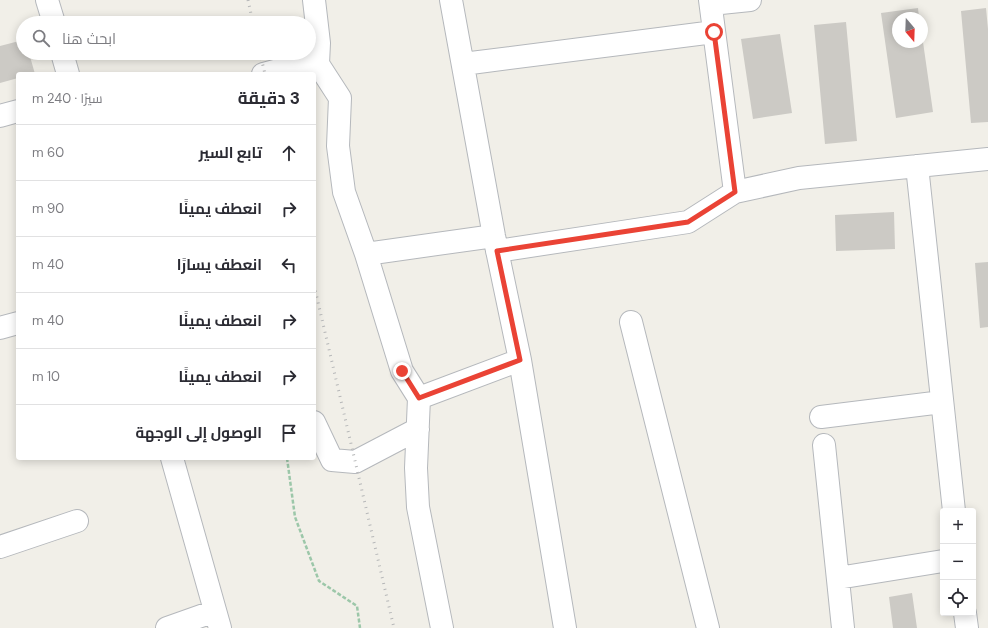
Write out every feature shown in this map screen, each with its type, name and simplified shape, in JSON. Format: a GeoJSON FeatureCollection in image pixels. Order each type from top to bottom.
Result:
{"type":"FeatureCollection","features":[{"type":"Feature","properties":{"kind":"street"},"geometry":{"type":"LineString","coordinates":[[47,0],[52,16]]}},
{"type":"Feature","properties":{"kind":"street"},"geometry":{"type":"LineString","coordinates":[[314,0],[316,16]]}},
{"type":"Feature","properties":{"kind":"street"},"geometry":{"type":"LineString","coordinates":[[452,0],[495,243],[520,360],[566,628]]}},
{"type":"Feature","properties":{"kind":"street"},"geometry":{"type":"LineString","coordinates":[[735,192],[710,2],[750,0]]}},
{"type":"Feature","properties":{"kind":"street"},"geometry":{"type":"LineString","coordinates":[[316,17],[319,43],[318,64],[340,98],[338,146],[344,192],[366,254],[402,371],[419,398],[416,468],[418,507],[442,628]]}},
{"type":"Feature","properties":{"kind":"street"},"geometry":{"type":"LineString","coordinates":[[463,64],[714,32]]}},
{"type":"Feature","properties":{"kind":"street"},"geometry":{"type":"LineString","coordinates":[[64,60],[67,72]]}},
{"type":"Feature","properties":{"kind":"street"},"geometry":{"type":"LineString","coordinates":[[272,72],[318,64]]}},
{"type":"Feature","properties":{"kind":"street"},"geometry":{"type":"LineString","coordinates":[[0,116],[16,112]]}},
{"type":"Feature","properties":{"kind":"street"},"geometry":{"type":"LineString","coordinates":[[366,254],[495,243],[688,222],[735,192],[799,178],[988,159]]}},
{"type":"Feature","properties":{"kind":"street"},"geometry":{"type":"LineString","coordinates":[[917,166],[954,508]]}},
{"type":"Feature","properties":{"kind":"street"},"geometry":{"type":"LineString","coordinates":[[631,322],[708,628]]}},
{"type":"Feature","properties":{"kind":"street"},"geometry":{"type":"LineString","coordinates":[[0,328],[16,324]]}},
{"type":"Feature","properties":{"kind":"street"},"geometry":{"type":"LineString","coordinates":[[419,398],[520,360]]}},
{"type":"Feature","properties":{"kind":"street"},"geometry":{"type":"LineString","coordinates":[[821,417],[942,402]]}},
{"type":"Feature","properties":{"kind":"street"},"geometry":{"type":"LineString","coordinates":[[316,426],[332,460],[355,462],[418,429]]}},
{"type":"Feature","properties":{"kind":"street"},"geometry":{"type":"LineString","coordinates":[[824,445],[844,628]]}},
{"type":"Feature","properties":{"kind":"street"},"geometry":{"type":"LineString","coordinates":[[167,628],[217,620],[173,460]]}},
{"type":"Feature","properties":{"kind":"street"},"geometry":{"type":"LineString","coordinates":[[0,548],[77,521]]}},
{"type":"Feature","properties":{"kind":"street"},"geometry":{"type":"LineString","coordinates":[[838,578],[940,561]]}},
{"type":"Feature","properties":{"kind":"street"},"geometry":{"type":"LineString","coordinates":[[965,616],[966,628]]}},
{"type":"Feature","properties":{"kind":"path"},"geometry":{"type":"LineString","coordinates":[[287,460],[295,517],[320,581],[358,606],[360,628]]}},
{"type":"Feature","properties":{"kind":"building"},"geometry":{"type":"Polygon","coordinates":[[[918,8],[918,12],[892,12],[892,48],[924,48],[933,112],[896,118],[881,13],[918,8]]]}},
{"type":"Feature","properties":{"kind":"building"},"geometry":{"type":"Polygon","coordinates":[[[986,8],[988,29],[988,122],[971,123],[961,11],[986,8]]]}},
{"type":"Feature","properties":{"kind":"building"},"geometry":{"type":"Polygon","coordinates":[[[846,22],[857,141],[825,144],[814,25],[846,22]]]}},
{"type":"Feature","properties":{"kind":"building"},"geometry":{"type":"Polygon","coordinates":[[[780,34],[792,113],[753,119],[741,39],[780,34]]]}},
{"type":"Feature","properties":{"kind":"building"},"geometry":{"type":"Polygon","coordinates":[[[16,42],[16,60],[31,60],[34,72],[16,72],[16,79],[0,83],[0,46],[16,42]]]}},
{"type":"Feature","properties":{"kind":"building"},"geometry":{"type":"Polygon","coordinates":[[[894,212],[895,249],[836,251],[835,215],[894,212]]]}},
{"type":"Feature","properties":{"kind":"building"},"geometry":{"type":"Polygon","coordinates":[[[988,262],[988,327],[980,328],[975,263],[988,262]]]}},
{"type":"Feature","properties":{"kind":"building"},"geometry":{"type":"Polygon","coordinates":[[[912,593],[917,628],[893,628],[889,597],[912,593]]]}},
{"type":"Feature","properties":{"kind":"railway"},"geometry":{"type":"LineString","coordinates":[[248,0],[251,16]]}},
{"type":"Feature","properties":{"kind":"railway"},"geometry":{"type":"LineString","coordinates":[[262,60],[265,72]]}},
{"type":"Feature","properties":{"kind":"railway"},"geometry":{"type":"LineString","coordinates":[[316,294],[394,628]]}},
{"type":"Feature","properties":{"kind":"route"},"geometry":{"type":"LineString","coordinates":[[402,371],[419,398],[520,360],[497,251],[688,222],[735,192],[714,32]]}}]}
